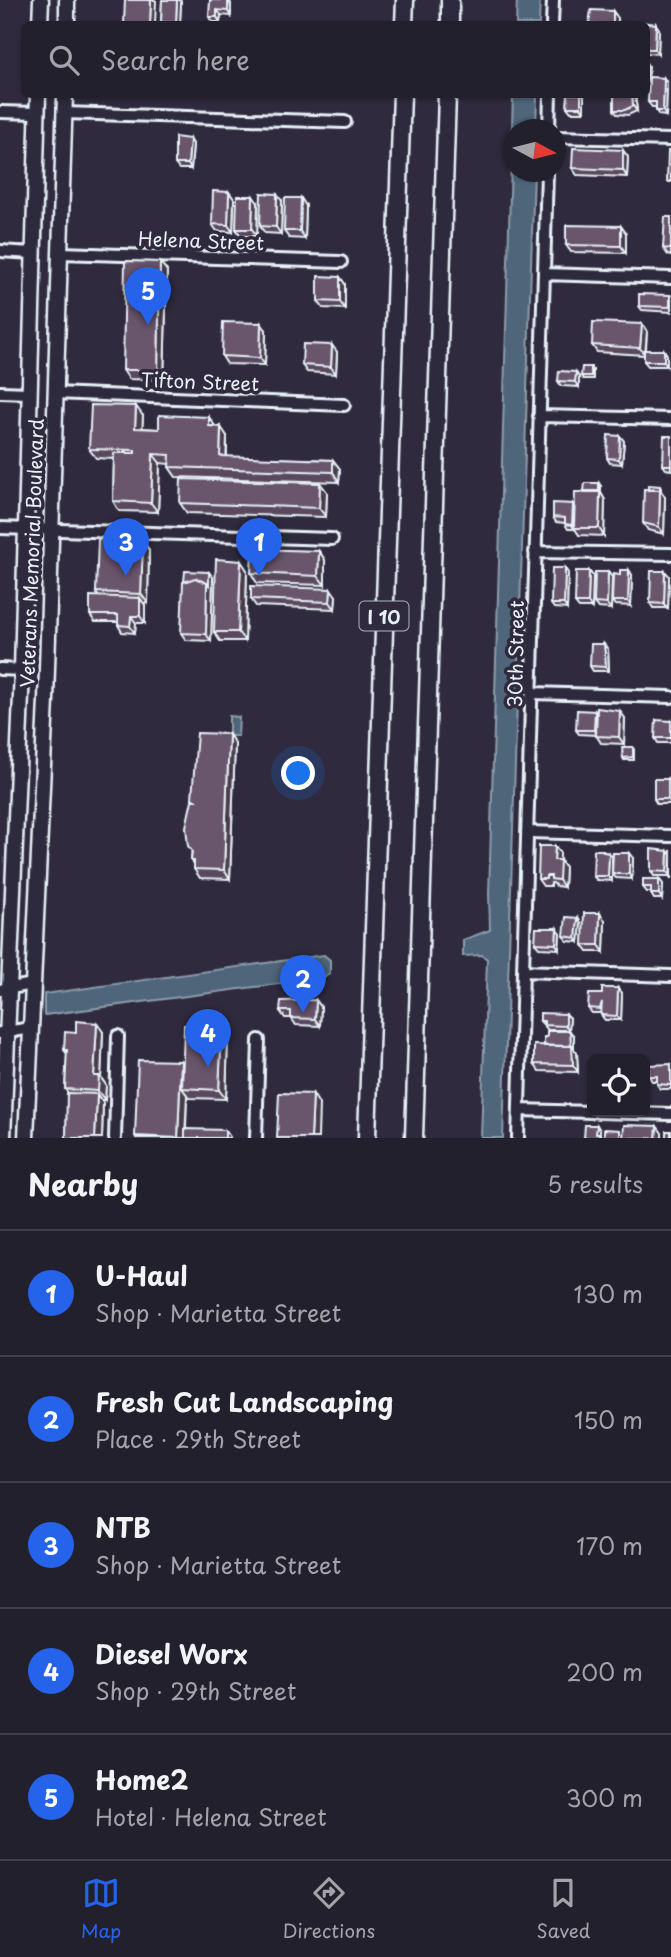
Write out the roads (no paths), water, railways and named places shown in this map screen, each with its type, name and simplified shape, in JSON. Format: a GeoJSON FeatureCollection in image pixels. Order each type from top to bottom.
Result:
{"type":"FeatureCollection","features":[{"type":"Feature","properties":{"kind":"highway"},"geometry":{"type":"LineString","coordinates":[[404,21],[405,0]]}},
{"type":"Feature","properties":{"kind":"highway"},"geometry":{"type":"LineString","coordinates":[[450,0],[450,21]]}},
{"type":"Feature","properties":{"kind":"highway","name":"I 10"},"geometry":{"type":"LineString","coordinates":[[367,1138],[402,98]]}},
{"type":"Feature","properties":{"kind":"highway","name":"I 10"},"geometry":{"type":"LineString","coordinates":[[414,1138],[447,98]]}},
{"type":"Feature","properties":{"kind":"main road"},"geometry":{"type":"LineString","coordinates":[[40,21],[41,0]]}},
{"type":"Feature","properties":{"kind":"main road"},"geometry":{"type":"LineString","coordinates":[[67,0],[67,21]]}},
{"type":"Feature","properties":{"kind":"main road","name":"Veterans Memorial Boulevard"},"geometry":{"type":"LineString","coordinates":[[3,1138],[4,989],[22,670],[38,98]]}},
{"type":"Feature","properties":{"kind":"main road"},"geometry":{"type":"LineString","coordinates":[[56,98],[62,187]]}},
{"type":"Feature","properties":{"kind":"main road","name":"Veterans Memorial Boulevard"},"geometry":{"type":"LineString","coordinates":[[26,1138],[52,530],[65,98]]}},
{"type":"Feature","properties":{"kind":"main road"},"geometry":{"type":"LineString","coordinates":[[32,313],[47,329],[57,329]]}},
{"type":"Feature","properties":{"kind":"main road"},"geometry":{"type":"LineString","coordinates":[[30,357],[39,355],[45,358],[55,374]]}},
{"type":"Feature","properties":{"kind":"street"},"geometry":{"type":"LineString","coordinates":[[552,21],[553,0]]}},
{"type":"Feature","properties":{"kind":"street"},"geometry":{"type":"LineString","coordinates":[[549,119],[550,98]]}},
{"type":"Feature","properties":{"kind":"street"},"geometry":{"type":"LineString","coordinates":[[0,111],[37,113]]}},
{"type":"Feature","properties":{"kind":"street"},"geometry":{"type":"LineString","coordinates":[[65,113],[345,122]]}},
{"type":"Feature","properties":{"kind":"street"},"geometry":{"type":"LineString","coordinates":[[566,137],[671,141]]}},
{"type":"Feature","properties":{"kind":"street","name":"30th Street"},"geometry":{"type":"LineString","coordinates":[[518,1138],[547,182]]}},
{"type":"Feature","properties":{"kind":"street"},"geometry":{"type":"LineString","coordinates":[[0,251],[32,253]]}},
{"type":"Feature","properties":{"kind":"street","name":"Helena Street"},"geometry":{"type":"LineString","coordinates":[[60,253],[341,262]]}},
{"type":"Feature","properties":{"kind":"street"},"geometry":{"type":"LineString","coordinates":[[544,274],[671,278]]}},
{"type":"Feature","properties":{"kind":"street"},"geometry":{"type":"LineString","coordinates":[[0,392],[29,393]]}},
{"type":"Feature","properties":{"kind":"street","name":"Tifton Street"},"geometry":{"type":"LineString","coordinates":[[55,393],[344,405]]}},
{"type":"Feature","properties":{"kind":"street"},"geometry":{"type":"LineString","coordinates":[[539,416],[671,419]]}},
{"type":"Feature","properties":{"kind":"street"},"geometry":{"type":"LineString","coordinates":[[0,528],[332,539]]}},
{"type":"Feature","properties":{"kind":"street"},"geometry":{"type":"LineString","coordinates":[[535,552],[671,554]]}},
{"type":"Feature","properties":{"kind":"street"},"geometry":{"type":"LineString","coordinates":[[0,669],[22,670]]}},
{"type":"Feature","properties":{"kind":"street"},"geometry":{"type":"LineString","coordinates":[[531,693],[671,697]]}},
{"type":"Feature","properties":{"kind":"street"},"geometry":{"type":"LineString","coordinates":[[527,832],[671,836]]}},
{"type":"Feature","properties":{"kind":"street"},"geometry":{"type":"LineString","coordinates":[[523,971],[671,976]]}},
{"type":"Feature","properties":{"kind":"street"},"geometry":{"type":"LineString","coordinates":[[4,989],[33,984]]}},
{"type":"Feature","properties":{"kind":"street"},"geometry":{"type":"LineString","coordinates":[[4,1032],[31,1028]]}},
{"type":"Feature","properties":{"kind":"street"},"geometry":{"type":"LineString","coordinates":[[115,1138],[118,1036]]}},
{"type":"Feature","properties":{"kind":"street"},"geometry":{"type":"LineString","coordinates":[[256,1138],[259,1040]]}},
{"type":"Feature","properties":{"kind":"street"},"geometry":{"type":"LineString","coordinates":[[519,1110],[587,1112]]}},
{"type":"Feature","properties":{"kind":"street"},"geometry":{"type":"LineString","coordinates":[[650,1113],[671,1114]]}},
{"type":"Feature","properties":{"kind":"water"},"geometry":{"type":"Polygon","coordinates":[[[517,0],[540,0],[539,21],[516,21],[517,0]]]}},
{"type":"Feature","properties":{"kind":"water"},"geometry":{"type":"Polygon","coordinates":[[[513,98],[537,98],[536,119],[512,119],[513,98]]]}},
{"type":"Feature","properties":{"kind":"water"},"geometry":{"type":"Polygon","coordinates":[[[510,182],[534,182],[503,1138],[481,1138],[487,959],[482,955],[463,956],[463,940],[490,930],[510,182]]]}},
{"type":"Feature","properties":{"kind":"water"},"geometry":{"type":"Polygon","coordinates":[[[229,716],[239,717],[238,736],[229,736],[229,716]]]}},
{"type":"Feature","properties":{"kind":"water"},"geometry":{"type":"Polygon","coordinates":[[[324,955],[330,960],[330,973],[323,978],[44,1015],[44,994],[324,955]]]}},
{"type":"Feature","properties":{"kind":"place","name":"Home2"},"geometry":{"type":"Point","coordinates":[148,325]}},
{"type":"Feature","properties":{"kind":"place","name":"NTB"},"geometry":{"type":"Point","coordinates":[126,576]}},
{"type":"Feature","properties":{"kind":"place","name":"U-Haul"},"geometry":{"type":"Point","coordinates":[259,576]}},
{"type":"Feature","properties":{"kind":"place","name":"Fresh Cut Landscaping"},"geometry":{"type":"Point","coordinates":[303,1013]}},
{"type":"Feature","properties":{"kind":"place","name":"Diesel Worx"},"geometry":{"type":"Point","coordinates":[208,1067]}}]}
